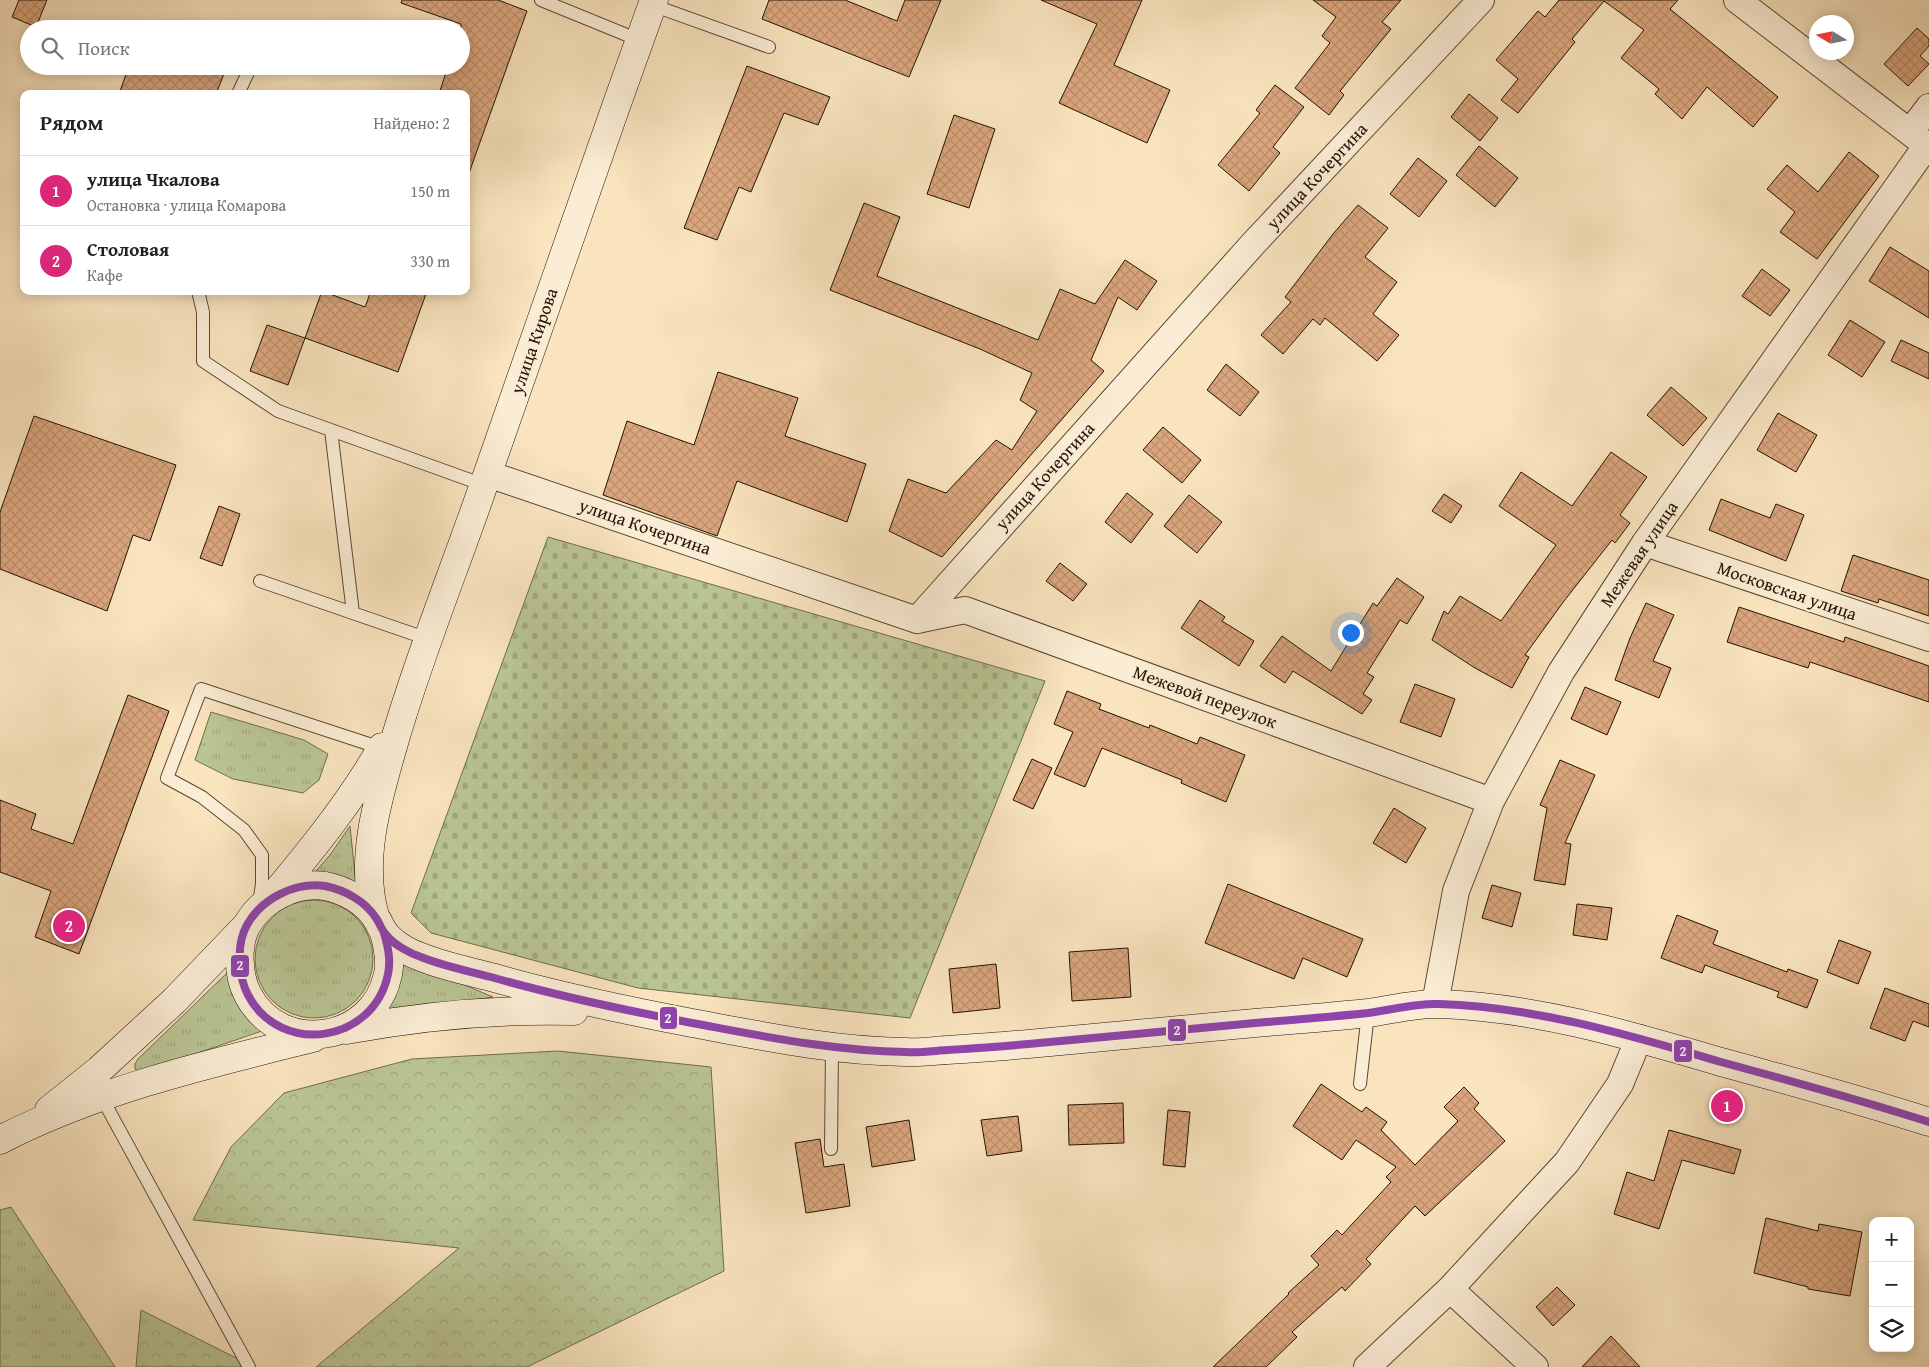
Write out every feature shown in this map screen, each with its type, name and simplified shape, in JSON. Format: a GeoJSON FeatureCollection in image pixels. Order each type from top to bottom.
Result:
{"type":"FeatureCollection","features":[{"type":"Feature","properties":{"kind":"main road","name":"улица Кирова"},"geometry":{"type":"LineString","coordinates":[[412,682],[486,480],[653,2]]}},
{"type":"Feature","properties":{"kind":"main road"},"geometry":{"type":"LineString","coordinates":[[30,1124],[99,1070],[174,1001],[258,912],[314,846],[363,780],[381,748],[412,682]]}},
{"type":"Feature","properties":{"kind":"main road"},"geometry":{"type":"LineString","coordinates":[[412,682],[379,796],[372,835],[369,872],[370,901],[380,925],[389,951],[388,975],[379,998],[362,1019],[332,1033],[298,1033],[280,1027],[263,1015],[248,995],[240,974],[240,952],[258,912],[298,887],[319,885],[342,890],[366,906],[380,925],[398,945],[420,957],[538,990],[648,1015],[805,1044],[906,1052],[1007,1046],[1368,1013],[1435,1004],[1511,1011],[1568,1020],[1882,1106],[1929,1122]]}},
{"type":"Feature","properties":{"kind":"main road"},"geometry":{"type":"LineString","coordinates":[[0,1140],[30,1124],[124,1090],[242,1056],[332,1033],[381,1024],[457,1014],[534,1010],[648,1015]]}},
{"type":"Feature","properties":{"kind":"street","name":"улица Кочергина"},"geometry":{"type":"LineString","coordinates":[[486,480],[917,620],[1253,244],[1481,0]]}},
{"type":"Feature","properties":{"kind":"street"},"geometry":{"type":"LineString","coordinates":[[1737,0],[1922,141]]}},
{"type":"Feature","properties":{"kind":"street","name":"Межевая улица"},"geometry":{"type":"LineString","coordinates":[[1435,1004],[1456,891],[1491,801],[1561,672],[1645,543],[1922,141],[1929,107]]}},
{"type":"Feature","properties":{"kind":"street","name":"Московская улица"},"geometry":{"type":"LineString","coordinates":[[1645,543],[1929,638]]}},
{"type":"Feature","properties":{"kind":"street","name":"Межевой переулок"},"geometry":{"type":"LineString","coordinates":[[917,620],[965,610],[1491,801]]}},
{"type":"Feature","properties":{"kind":"street"},"geometry":{"type":"LineString","coordinates":[[1367,1367],[1450,1289],[1567,1162],[1620,1084],[1639,1038]]}},
{"type":"Feature","properties":{"kind":"street"},"geometry":{"type":"LineString","coordinates":[[1450,1289],[1535,1367]]}},
{"type":"Feature","properties":{"kind":"lane"},"geometry":{"type":"LineString","coordinates":[[541,0],[639,40]]}},
{"type":"Feature","properties":{"kind":"lane"},"geometry":{"type":"LineString","coordinates":[[653,2],[769,47]]}},
{"type":"Feature","properties":{"kind":"lane"},"geometry":{"type":"LineString","coordinates":[[240,90],[246,75]]}},
{"type":"Feature","properties":{"kind":"lane"},"geometry":{"type":"LineString","coordinates":[[199,295],[203,312],[203,361],[278,411],[486,480]]}},
{"type":"Feature","properties":{"kind":"lane"},"geometry":{"type":"LineString","coordinates":[[331,430],[353,613]]}},
{"type":"Feature","properties":{"kind":"lane"},"geometry":{"type":"LineString","coordinates":[[260,581],[428,639]]}},
{"type":"Feature","properties":{"kind":"lane"},"geometry":{"type":"LineString","coordinates":[[258,912],[262,884],[262,856],[244,830],[202,798],[167,778],[200,689],[381,748]]}},
{"type":"Feature","properties":{"kind":"lane"},"geometry":{"type":"LineString","coordinates":[[1360,1084],[1368,1013]]}},
{"type":"Feature","properties":{"kind":"lane"},"geometry":{"type":"LineString","coordinates":[[831,1149],[832,1046]]}},
{"type":"Feature","properties":{"kind":"lane"},"geometry":{"type":"LineString","coordinates":[[102,1098],[249,1367]]}},
{"type":"Feature","properties":{"kind":"green space"},"geometry":{"type":"Polygon","coordinates":[[[548,537],[1045,681],[910,1018],[638,988],[431,933],[411,913],[548,537]]]}},
{"type":"Feature","properties":{"kind":"green space"},"geometry":{"type":"Polygon","coordinates":[[[211,712],[304,740],[328,754],[319,780],[303,793],[233,779],[195,760],[211,712]]]}},
{"type":"Feature","properties":{"kind":"green space"},"geometry":{"type":"Polygon","coordinates":[[[350,826],[356,885],[315,872],[330,855],[350,826]]]}},
{"type":"Feature","properties":{"kind":"green space"},"geometry":{"type":"Polygon","coordinates":[[[314,900],[336,905],[356,917],[368,937],[373,959],[368,981],[356,1001],[336,1013],[314,1018],[292,1013],[272,1001],[260,981],[255,959],[260,937],[272,917],[292,905],[314,900]]]}},
{"type":"Feature","properties":{"kind":"green space"},"geometry":{"type":"Polygon","coordinates":[[[401,958],[493,997],[379,1014],[401,958]]]}},
{"type":"Feature","properties":{"kind":"green space"},"geometry":{"type":"Polygon","coordinates":[[[229,971],[244,1011],[262,1031],[145,1071],[140,1072],[135,1069],[138,1059],[229,971]]]}},
{"type":"Feature","properties":{"kind":"green space"},"geometry":{"type":"Polygon","coordinates":[[[558,1051],[711,1067],[724,1271],[527,1367],[316,1367],[459,1248],[193,1220],[231,1147],[284,1093],[412,1059],[558,1051]]]}},
{"type":"Feature","properties":{"kind":"green space"},"geometry":{"type":"Polygon","coordinates":[[[11,1207],[115,1367],[0,1367],[0,1210],[11,1207]]]}},
{"type":"Feature","properties":{"kind":"green space"},"geometry":{"type":"Polygon","coordinates":[[[141,1310],[254,1367],[136,1367],[141,1310]]]}},
{"type":"Feature","properties":{"kind":"building"},"geometry":{"type":"Polygon","coordinates":[[[19,0],[47,0],[39,20],[20,20],[12,17],[19,0]]]}},
{"type":"Feature","properties":{"kind":"building"},"geometry":{"type":"Polygon","coordinates":[[[402,0],[498,0],[527,11],[470,170],[470,90],[440,90],[445,75],[470,75],[470,20],[450,20],[401,3],[402,0]]]}},
{"type":"Feature","properties":{"kind":"building"},"geometry":{"type":"Polygon","coordinates":[[[769,0],[845,0],[897,21],[905,0],[941,0],[909,77],[762,19],[769,0]]]}},
{"type":"Feature","properties":{"kind":"building"},"geometry":{"type":"Polygon","coordinates":[[[1041,0],[1142,0],[1114,65],[1170,90],[1147,143],[1059,103],[1097,24],[1041,0]]]}},
{"type":"Feature","properties":{"kind":"building"},"geometry":{"type":"Polygon","coordinates":[[[1313,0],[1401,0],[1382,22],[1391,29],[1340,91],[1344,95],[1329,115],[1295,88],[1330,43],[1322,36],[1336,17],[1313,0]]]}},
{"type":"Feature","properties":{"kind":"building"},"geometry":{"type":"Polygon","coordinates":[[[1559,0],[1678,0],[1670,9],[1778,97],[1753,127],[1707,87],[1682,119],[1655,94],[1659,89],[1621,58],[1644,30],[1604,1],[1572,39],[1575,42],[1518,113],[1501,100],[1518,79],[1496,60],[1538,11],[1545,17],[1559,0]]]}},
{"type":"Feature","properties":{"kind":"building"},"geometry":{"type":"Polygon","coordinates":[[[1917,28],[1929,39],[1929,46],[1920,56],[1929,64],[1908,86],[1884,64],[1917,28]]]}},
{"type":"Feature","properties":{"kind":"building"},"geometry":{"type":"Polygon","coordinates":[[[747,66],[830,97],[818,125],[784,113],[751,192],[739,187],[717,240],[684,228],[747,66]]]}},
{"type":"Feature","properties":{"kind":"building"},"geometry":{"type":"Polygon","coordinates":[[[126,75],[223,75],[218,90],[120,90],[126,75]]]}},
{"type":"Feature","properties":{"kind":"building"},"geometry":{"type":"Polygon","coordinates":[[[1275,85],[1304,107],[1273,147],[1280,153],[1249,191],[1218,165],[1260,113],[1256,110],[1275,85]]]}},
{"type":"Feature","properties":{"kind":"building"},"geometry":{"type":"Polygon","coordinates":[[[1469,94],[1498,118],[1480,141],[1451,117],[1469,94]]]}},
{"type":"Feature","properties":{"kind":"building"},"geometry":{"type":"Polygon","coordinates":[[[954,115],[995,129],[969,208],[927,194],[954,115]]]}},
{"type":"Feature","properties":{"kind":"building"},"geometry":{"type":"Polygon","coordinates":[[[1479,146],[1518,178],[1495,207],[1456,175],[1479,146]]]}},
{"type":"Feature","properties":{"kind":"building"},"geometry":{"type":"Polygon","coordinates":[[[1849,152],[1879,176],[1817,259],[1780,232],[1795,212],[1767,189],[1787,165],[1818,192],[1849,152]]]}},
{"type":"Feature","properties":{"kind":"building"},"geometry":{"type":"Polygon","coordinates":[[[1418,158],[1447,181],[1419,217],[1390,194],[1418,158]]]}},
{"type":"Feature","properties":{"kind":"building"},"geometry":{"type":"Polygon","coordinates":[[[864,203],[900,217],[877,276],[1038,340],[1060,289],[1095,304],[1125,260],[1157,281],[1137,310],[1118,297],[1091,360],[1104,371],[942,557],[889,531],[908,479],[946,493],[996,440],[1012,450],[1037,411],[1020,400],[1032,373],[980,349],[830,290],[864,203]]]}},
{"type":"Feature","properties":{"kind":"building"},"geometry":{"type":"Polygon","coordinates":[[[1358,205],[1388,228],[1365,257],[1397,282],[1373,314],[1399,335],[1377,361],[1325,318],[1320,325],[1313,319],[1283,354],[1261,335],[1291,302],[1285,297],[1333,234],[1358,205]]]}},
{"type":"Feature","properties":{"kind":"building"},"geometry":{"type":"Polygon","coordinates":[[[1890,247],[1929,271],[1929,318],[1869,281],[1890,247]]]}},
{"type":"Feature","properties":{"kind":"building"},"geometry":{"type":"Polygon","coordinates":[[[1762,269],[1790,290],[1770,316],[1742,296],[1762,269]]]}},
{"type":"Feature","properties":{"kind":"building"},"geometry":{"type":"Polygon","coordinates":[[[321,295],[333,295],[365,307],[370,295],[426,295],[398,372],[305,338],[321,295]]]}},
{"type":"Feature","properties":{"kind":"building"},"geometry":{"type":"Polygon","coordinates":[[[1850,320],[1885,342],[1862,377],[1828,355],[1850,320]]]}},
{"type":"Feature","properties":{"kind":"building"},"geometry":{"type":"Polygon","coordinates":[[[267,325],[305,338],[288,385],[250,371],[267,325]]]}},
{"type":"Feature","properties":{"kind":"building"},"geometry":{"type":"Polygon","coordinates":[[[1901,340],[1929,353],[1929,379],[1891,361],[1901,340]]]}},
{"type":"Feature","properties":{"kind":"building"},"geometry":{"type":"Polygon","coordinates":[[[1226,364],[1259,392],[1240,416],[1207,390],[1226,364]]]}},
{"type":"Feature","properties":{"kind":"building"},"geometry":{"type":"Polygon","coordinates":[[[718,372],[798,398],[785,436],[866,464],[847,522],[737,481],[717,536],[603,495],[627,421],[694,445],[718,372]]]}},
{"type":"Feature","properties":{"kind":"building"},"geometry":{"type":"Polygon","coordinates":[[[1671,387],[1707,418],[1683,446],[1647,415],[1671,387]]]}},
{"type":"Feature","properties":{"kind":"building"},"geometry":{"type":"Polygon","coordinates":[[[1778,413],[1817,435],[1796,472],[1757,450],[1778,413]]]}},
{"type":"Feature","properties":{"kind":"building"},"geometry":{"type":"Polygon","coordinates":[[[34,416],[176,465],[150,541],[133,535],[107,611],[0,569],[0,512],[34,416]]]}},
{"type":"Feature","properties":{"kind":"building"},"geometry":{"type":"Polygon","coordinates":[[[1163,427],[1201,460],[1182,483],[1143,450],[1163,427]]]}},
{"type":"Feature","properties":{"kind":"building"},"geometry":{"type":"Polygon","coordinates":[[[1611,452],[1647,477],[1620,515],[1630,523],[1615,543],[1612,540],[1525,655],[1529,657],[1512,688],[1475,668],[1432,640],[1444,611],[1448,614],[1460,596],[1501,621],[1556,545],[1499,506],[1521,472],[1572,506],[1611,452]]]}},
{"type":"Feature","properties":{"kind":"building"},"geometry":{"type":"Polygon","coordinates":[[[1127,493],[1153,514],[1131,543],[1105,522],[1127,493]]]}},
{"type":"Feature","properties":{"kind":"building"},"geometry":{"type":"Polygon","coordinates":[[[1444,494],[1462,506],[1451,523],[1432,511],[1444,494]]]}},
{"type":"Feature","properties":{"kind":"building"},"geometry":{"type":"Polygon","coordinates":[[[1189,495],[1222,522],[1197,553],[1164,526],[1189,495]]]}},
{"type":"Feature","properties":{"kind":"building"},"geometry":{"type":"Polygon","coordinates":[[[1721,499],[1770,518],[1776,504],[1804,515],[1786,561],[1709,530],[1721,499]]]}},
{"type":"Feature","properties":{"kind":"building"},"geometry":{"type":"Polygon","coordinates":[[[219,506],[240,514],[222,566],[200,558],[219,506]]]}},
{"type":"Feature","properties":{"kind":"building"},"geometry":{"type":"Polygon","coordinates":[[[1853,555],[1929,580],[1929,616],[1879,599],[1878,603],[1841,591],[1853,555]]]}},
{"type":"Feature","properties":{"kind":"building"},"geometry":{"type":"Polygon","coordinates":[[[1060,563],[1087,584],[1073,601],[1046,581],[1060,563]]]}},
{"type":"Feature","properties":{"kind":"building"},"geometry":{"type":"Polygon","coordinates":[[[1397,578],[1424,597],[1407,624],[1400,620],[1367,673],[1374,677],[1363,694],[1372,700],[1362,714],[1293,671],[1285,683],[1260,666],[1282,636],[1331,671],[1373,603],[1377,606],[1397,578]]]}},
{"type":"Feature","properties":{"kind":"building"},"geometry":{"type":"Polygon","coordinates":[[[1200,600],[1225,617],[1222,621],[1254,641],[1239,666],[1181,628],[1200,600]]]}},
{"type":"Feature","properties":{"kind":"building"},"geometry":{"type":"Polygon","coordinates":[[[1646,603],[1674,615],[1653,661],[1671,668],[1659,698],[1615,680],[1630,638],[1646,603]]]}},
{"type":"Feature","properties":{"kind":"building"},"geometry":{"type":"Polygon","coordinates":[[[1739,607],[1844,642],[1845,637],[1929,666],[1929,702],[1810,662],[1808,668],[1727,642],[1739,607]]]}},
{"type":"Feature","properties":{"kind":"building"},"geometry":{"type":"Polygon","coordinates":[[[1415,684],[1455,699],[1441,737],[1400,722],[1415,684]]]}},
{"type":"Feature","properties":{"kind":"building"},"geometry":{"type":"Polygon","coordinates":[[[1585,687],[1621,702],[1607,735],[1571,719],[1585,687]]]}},
{"type":"Feature","properties":{"kind":"building"},"geometry":{"type":"Polygon","coordinates":[[[1067,691],[1101,704],[1099,709],[1149,728],[1150,725],[1197,744],[1200,737],[1245,755],[1226,802],[1181,783],[1182,780],[1102,748],[1085,787],[1054,774],[1073,732],[1054,724],[1067,691]]]}},
{"type":"Feature","properties":{"kind":"building"},"geometry":{"type":"Polygon","coordinates":[[[128,695],[169,711],[79,954],[35,937],[51,891],[0,872],[0,800],[36,814],[31,829],[73,844],[128,695]]]}},
{"type":"Feature","properties":{"kind":"building"},"geometry":{"type":"Polygon","coordinates":[[[1032,759],[1052,768],[1033,809],[1013,800],[1032,759]]]}},
{"type":"Feature","properties":{"kind":"building"},"geometry":{"type":"Polygon","coordinates":[[[1560,760],[1595,775],[1565,843],[1571,844],[1565,885],[1534,880],[1547,808],[1540,805],[1560,760]]]}},
{"type":"Feature","properties":{"kind":"building"},"geometry":{"type":"Polygon","coordinates":[[[1394,808],[1426,828],[1406,863],[1373,843],[1394,808]]]}},
{"type":"Feature","properties":{"kind":"building"},"geometry":{"type":"Polygon","coordinates":[[[1228,884],[1363,939],[1347,977],[1303,958],[1294,979],[1205,943],[1228,884]]]}},
{"type":"Feature","properties":{"kind":"building"},"geometry":{"type":"Polygon","coordinates":[[[1492,885],[1521,893],[1512,927],[1482,918],[1492,885]]]}},
{"type":"Feature","properties":{"kind":"building"},"geometry":{"type":"Polygon","coordinates":[[[1577,904],[1612,908],[1607,940],[1573,935],[1577,904]]]}},
{"type":"Feature","properties":{"kind":"building"},"geometry":{"type":"Polygon","coordinates":[[[1677,915],[1718,931],[1713,944],[1787,972],[1788,969],[1818,980],[1807,1008],[1777,997],[1779,992],[1705,965],[1702,973],[1661,958],[1677,915]]]}},
{"type":"Feature","properties":{"kind":"building"},"geometry":{"type":"Polygon","coordinates":[[[1839,940],[1871,952],[1858,984],[1827,972],[1839,940]]]}},
{"type":"Feature","properties":{"kind":"building"},"geometry":{"type":"Polygon","coordinates":[[[1128,948],[1131,997],[1072,1001],[1069,952],[1128,948]]]}},
{"type":"Feature","properties":{"kind":"building"},"geometry":{"type":"Polygon","coordinates":[[[996,964],[1000,1008],[953,1013],[949,969],[996,964]]]}},
{"type":"Feature","properties":{"kind":"building"},"geometry":{"type":"Polygon","coordinates":[[[1885,988],[1929,1004],[1929,1027],[1913,1021],[1905,1041],[1870,1028],[1885,988]]]}},
{"type":"Feature","properties":{"kind":"building"},"geometry":{"type":"Polygon","coordinates":[[[1321,1084],[1362,1112],[1366,1107],[1387,1122],[1381,1130],[1415,1165],[1458,1121],[1444,1107],[1464,1087],[1479,1103],[1474,1109],[1505,1141],[1425,1216],[1415,1206],[1366,1259],[1371,1264],[1345,1291],[1342,1287],[1292,1332],[1297,1337],[1266,1367],[1213,1367],[1319,1265],[1311,1256],[1337,1230],[1342,1235],[1391,1182],[1386,1177],[1396,1167],[1356,1140],[1342,1160],[1293,1126],[1321,1084]]]}},
{"type":"Feature","properties":{"kind":"building"},"geometry":{"type":"Polygon","coordinates":[[[1123,1103],[1124,1143],[1069,1145],[1068,1105],[1123,1103]]]}},
{"type":"Feature","properties":{"kind":"building"},"geometry":{"type":"Polygon","coordinates":[[[1168,1110],[1190,1112],[1185,1167],[1163,1165],[1168,1110]]]}},
{"type":"Feature","properties":{"kind":"building"},"geometry":{"type":"Polygon","coordinates":[[[1018,1116],[1022,1151],[987,1156],[981,1120],[1018,1116]]]}},
{"type":"Feature","properties":{"kind":"building"},"geometry":{"type":"Polygon","coordinates":[[[909,1120],[915,1160],[872,1167],[866,1127],[909,1120]]]}},
{"type":"Feature","properties":{"kind":"building"},"geometry":{"type":"Polygon","coordinates":[[[1669,1130],[1741,1150],[1734,1174],[1682,1160],[1659,1229],[1614,1214],[1627,1172],[1654,1181],[1669,1130]]]}},
{"type":"Feature","properties":{"kind":"building"},"geometry":{"type":"Polygon","coordinates":[[[820,1139],[824,1167],[844,1164],[850,1206],[806,1213],[795,1143],[820,1139]]]}},
{"type":"Feature","properties":{"kind":"building"},"geometry":{"type":"Polygon","coordinates":[[[1766,1218],[1818,1231],[1819,1224],[1862,1232],[1850,1296],[1808,1289],[1808,1287],[1754,1273],[1766,1218]]]}},
{"type":"Feature","properties":{"kind":"building"},"geometry":{"type":"Polygon","coordinates":[[[1557,1287],[1575,1305],[1553,1326],[1536,1307],[1557,1287]]]}},
{"type":"Feature","properties":{"kind":"building"},"geometry":{"type":"Polygon","coordinates":[[[1611,1336],[1640,1367],[1582,1367],[1611,1336]]]}},
{"type":"Feature","properties":{"kind":"transit line","name":"2"},"geometry":{"type":"LineString","coordinates":[[384,933],[389,954],[389,969],[379,997],[365,1015],[346,1027],[325,1034],[303,1034],[282,1028],[263,1015],[248,995],[240,970],[241,941],[247,925],[261,907],[280,894],[291,889],[314,885],[340,890],[360,901],[378,921],[387,936],[398,946],[438,963],[541,990],[641,1013],[825,1046],[879,1051],[921,1052],[1340,1016],[1421,1005],[1475,1006],[1582,1024],[1825,1091],[1929,1122]]}},
{"type":"Feature","properties":{"kind":"place","name":"Столовая"},"geometry":{"type":"Point","coordinates":[69,926]}},
{"type":"Feature","properties":{"kind":"place","name":"улица Чкалова"},"geometry":{"type":"Point","coordinates":[1727,1106]}}]}
